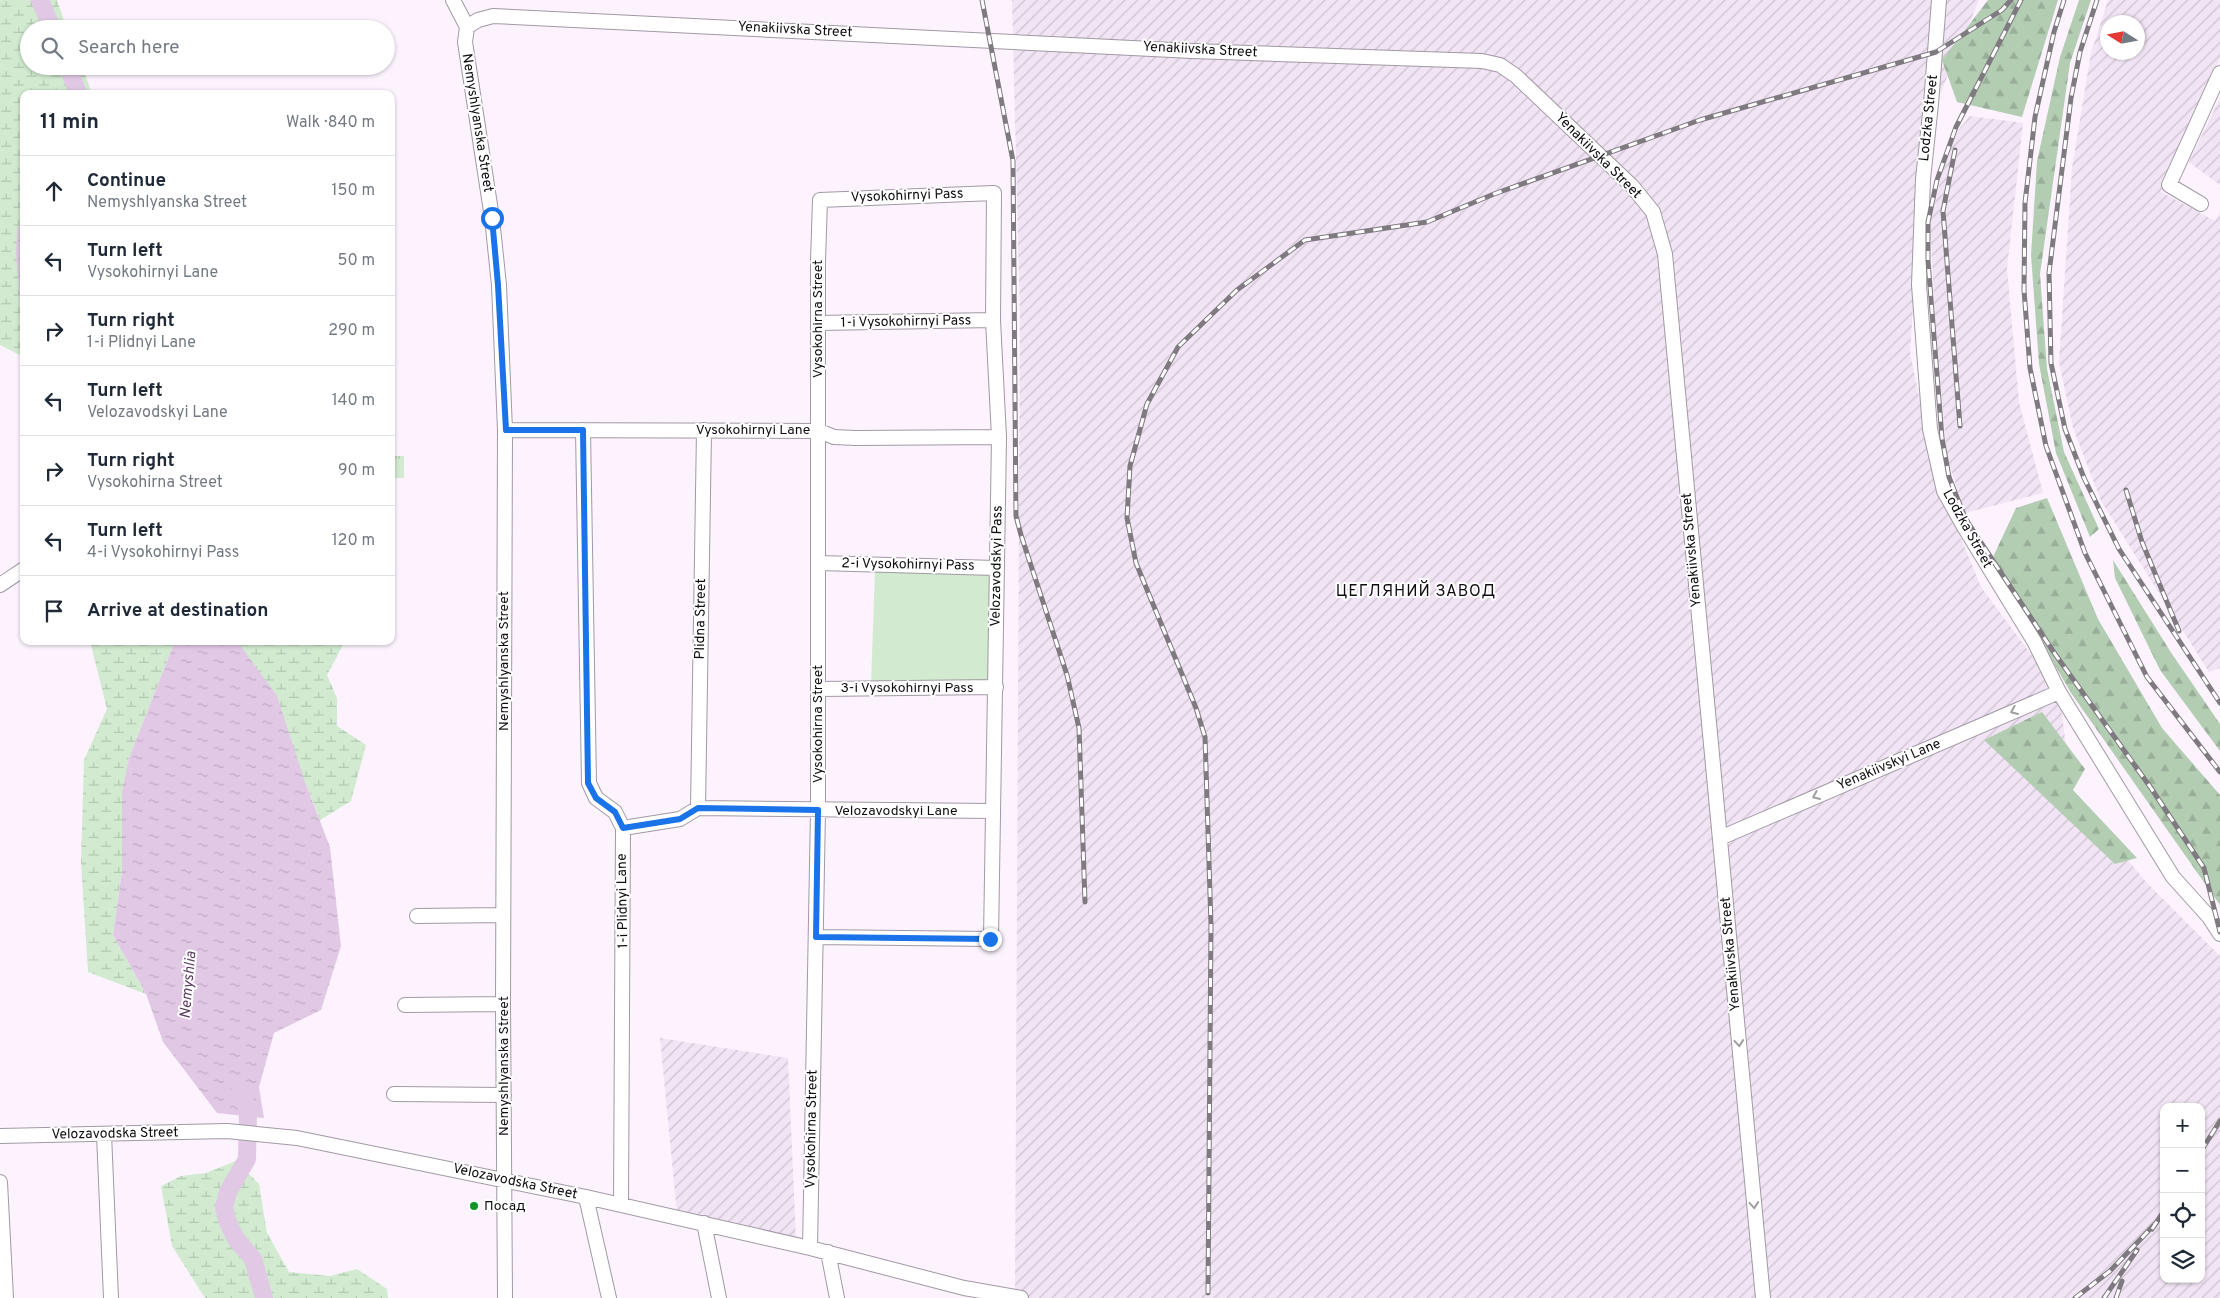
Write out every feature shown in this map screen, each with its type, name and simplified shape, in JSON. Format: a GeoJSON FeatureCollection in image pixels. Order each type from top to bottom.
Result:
{"type":"FeatureCollection","features":[{"type":"Feature","properties":{"kind":"street"},"geometry":{"type":"LineString","coordinates":[[453,0],[467,27]]}},
{"type":"Feature","properties":{"kind":"street","name":"Lodzka Street"},"geometry":{"type":"LineString","coordinates":[[1939,0],[1932,104],[1923,179],[1919,285],[1930,429],[1944,491],[2034,641],[2059,692],[2173,877],[2209,917],[2220,934]]}},
{"type":"Feature","properties":{"kind":"street","name":"Yenakiivska Street"},"geometry":{"type":"LineString","coordinates":[[467,27],[478,20],[493,16],[1192,50],[1482,61],[1500,65],[1516,76],[1632,186],[1653,212],[1664,254],[1763,1298]]}},
{"type":"Feature","properties":{"kind":"street","name":"Nemyshlyanska Street"},"geometry":{"type":"LineString","coordinates":[[467,27],[465,42],[492,218],[498,275],[506,430],[503,915],[506,1298]]}},
{"type":"Feature","properties":{"kind":"street"},"geometry":{"type":"LineString","coordinates":[[2201,204],[2169,185],[2220,73]]}},
{"type":"Feature","properties":{"kind":"street","name":"Vysokohirnyi Pass"},"geometry":{"type":"LineString","coordinates":[[820,200],[994,193]]}},
{"type":"Feature","properties":{"kind":"street","name":"Velozavodskyi Pass"},"geometry":{"type":"LineString","coordinates":[[816,937],[990,939],[999,437],[993,320],[994,193]]}},
{"type":"Feature","properties":{"kind":"street","name":"Vysokohirna Street"},"geometry":{"type":"LineString","coordinates":[[810,1248],[818,810],[818,323],[820,200]]}},
{"type":"Feature","properties":{"kind":"street","name":"1-i Vysokohirnyi Pass"},"geometry":{"type":"LineString","coordinates":[[818,323],[993,320]]}},
{"type":"Feature","properties":{"kind":"street","name":"Vysokohirnyi Lane"},"geometry":{"type":"LineString","coordinates":[[506,430],[819,431],[834,437],[855,438],[999,437]]}},
{"type":"Feature","properties":{"kind":"street"},"geometry":{"type":"LineString","coordinates":[[583,430],[588,783],[596,798],[615,812],[623,828]]}},
{"type":"Feature","properties":{"kind":"street","name":"Plidna Street"},"geometry":{"type":"LineString","coordinates":[[698,808],[704,430]]}},
{"type":"Feature","properties":{"kind":"street","name":"2-i Vysokohirnyi Pass"},"geometry":{"type":"LineString","coordinates":[[819,563],[996,568]]}},
{"type":"Feature","properties":{"kind":"street"},"geometry":{"type":"LineString","coordinates":[[0,585],[20,572]]}},
{"type":"Feature","properties":{"kind":"street","name":"3-i Vysokohirnyi Pass"},"geometry":{"type":"LineString","coordinates":[[818,689],[996,688]]}},
{"type":"Feature","properties":{"kind":"street","name":"Yenakiivskyi Lane"},"geometry":{"type":"LineString","coordinates":[[1720,838],[2059,692]]}},
{"type":"Feature","properties":{"kind":"street","name":"Velozavodskyi Lane"},"geometry":{"type":"LineString","coordinates":[[623,828],[680,819],[698,808],[993,811]]}},
{"type":"Feature","properties":{"kind":"street","name":"1-i Plidnyi Lane"},"geometry":{"type":"LineString","coordinates":[[622,1205],[623,828]]}},
{"type":"Feature","properties":{"kind":"street"},"geometry":{"type":"LineString","coordinates":[[417,916],[503,915]]}},
{"type":"Feature","properties":{"kind":"street"},"geometry":{"type":"LineString","coordinates":[[405,1005],[503,1004]]}},
{"type":"Feature","properties":{"kind":"street"},"geometry":{"type":"LineString","coordinates":[[394,1094],[504,1096]]}},
{"type":"Feature","properties":{"kind":"street","name":"Velozavodska Street"},"geometry":{"type":"LineString","coordinates":[[0,1136],[227,1131],[275,1136],[586,1197],[828,1252],[964,1288],[1021,1298]]}},
{"type":"Feature","properties":{"kind":"street"},"geometry":{"type":"LineString","coordinates":[[104,1134],[111,1298]]}},
{"type":"Feature","properties":{"kind":"street"},"geometry":{"type":"LineString","coordinates":[[0,1182],[2,1267],[6,1298]]}},
{"type":"Feature","properties":{"kind":"street"},"geometry":{"type":"LineString","coordinates":[[586,1197],[609,1298]]}},
{"type":"Feature","properties":{"kind":"street"},"geometry":{"type":"LineString","coordinates":[[704,1224],[720,1298]]}},
{"type":"Feature","properties":{"kind":"street"},"geometry":{"type":"LineString","coordinates":[[828,1252],[837,1298]]}},
{"type":"Feature","properties":{"kind":"shaded area"},"geometry":{"type":"Polygon","coordinates":[[[1012,0],[1979,0],[1924,133],[1910,353],[1936,478],[1981,587],[2059,692],[2072,792],[2146,882],[2220,956],[2220,1298],[1015,1298],[1020,318],[1012,0]]]}},
{"type":"Feature","properties":{"kind":"shaded area"},"geometry":{"type":"Polygon","coordinates":[[[2108,0],[2220,0],[2220,58],[2161,192],[2215,221],[2220,212],[2220,668],[2209,672],[2101,501],[2073,428],[2059,362],[2072,168],[2091,53],[2100,25],[2100,60],[2145,60],[2145,15],[2103,15],[2108,0]]]}},
{"type":"Feature","properties":{"kind":"shaded area"},"geometry":{"type":"Polygon","coordinates":[[[2220,98],[2220,185],[2189,162],[2220,98]]]}},
{"type":"Feature","properties":{"kind":"shaded area"},"geometry":{"type":"Polygon","coordinates":[[[1970,116],[2023,123],[2007,269],[2019,402],[2043,493],[1965,513],[1947,457],[1936,334],[1930,224],[1950,140],[1970,116]]]}},
{"type":"Feature","properties":{"kind":"shaded area"},"geometry":{"type":"Polygon","coordinates":[[[660,1038],[788,1058],[796,1239],[677,1214],[660,1038]]]}},
{"type":"Feature","properties":{"kind":"green space"},"geometry":{"type":"Polygon","coordinates":[[[0,0],[57,0],[64,20],[20,20],[20,75],[85,75],[91,90],[20,90],[20,225],[18,226],[20,355],[0,345],[0,0]]]}},
{"type":"Feature","properties":{"kind":"green space"},"geometry":{"type":"Polygon","coordinates":[[[1988,0],[2058,0],[2022,117],[1957,102],[1942,60],[1988,0]]]}},
{"type":"Feature","properties":{"kind":"green space"},"geometry":{"type":"Polygon","coordinates":[[[2079,0],[2091,0],[2070,63],[2040,274],[2047,369],[2064,452],[2099,529],[2090,537],[2056,453],[2039,364],[2031,255],[2037,161],[2060,57],[2079,0]]]}},
{"type":"Feature","properties":{"kind":"green space"},"geometry":{"type":"Polygon","coordinates":[[[395,456],[404,456],[404,478],[395,478],[395,456]]]}},
{"type":"Feature","properties":{"kind":"green space"},"geometry":{"type":"Polygon","coordinates":[[[2047,498],[2098,619],[2162,728],[2220,795],[2220,905],[2071,693],[1993,557],[2016,508],[2047,498]]]}},
{"type":"Feature","properties":{"kind":"green space"},"geometry":{"type":"Polygon","coordinates":[[[2113,560],[2172,654],[2220,724],[2220,751],[2160,670],[2115,578],[2113,560]]]}},
{"type":"Feature","properties":{"kind":"green space"},"geometry":{"type":"Polygon","coordinates":[[[875,571],[987,572],[993,576],[992,680],[988,684],[871,685],[875,571]]]}},
{"type":"Feature","properties":{"kind":"green space"},"geometry":{"type":"Polygon","coordinates":[[[91,645],[173,645],[129,758],[123,792],[122,871],[113,935],[146,994],[88,972],[81,862],[84,760],[107,709],[91,645]]]}},
{"type":"Feature","properties":{"kind":"green space"},"geometry":{"type":"Polygon","coordinates":[[[239,645],[342,645],[327,675],[337,698],[337,726],[366,745],[351,801],[320,820],[305,782],[239,645]]]}},
{"type":"Feature","properties":{"kind":"green space"},"geometry":{"type":"Polygon","coordinates":[[[2042,712],[2085,769],[2073,790],[2137,858],[2115,864],[1984,740],[2042,712]]]}},
{"type":"Feature","properties":{"kind":"green space"},"geometry":{"type":"Polygon","coordinates":[[[236,1161],[259,1184],[267,1233],[289,1272],[330,1276],[357,1269],[387,1289],[388,1298],[205,1298],[172,1246],[161,1186],[181,1176],[206,1173],[236,1161]]]}},
{"type":"Feature","properties":{"kind":"water"},"geometry":{"type":"Polygon","coordinates":[[[18,225],[20,225],[20,300],[16,252],[18,225]]]}},
{"type":"Feature","properties":{"kind":"water"},"geometry":{"type":"Polygon","coordinates":[[[173,645],[240,645],[277,696],[305,782],[330,847],[341,946],[321,1010],[274,1033],[259,1087],[264,1118],[217,1113],[163,1042],[146,994],[113,935],[122,871],[122,792],[129,758],[173,645]]]}},
{"type":"Feature","properties":{"kind":"waterway","name":"Nemyshlia"},"geometry":{"type":"LineString","coordinates":[[40,0],[48,20]]}},
{"type":"Feature","properties":{"kind":"waterway","name":"Nemyshlia"},"geometry":{"type":"LineString","coordinates":[[71,75],[77,90]]}},
{"type":"Feature","properties":{"kind":"waterway","name":"Nemyshlia"},"geometry":{"type":"LineString","coordinates":[[238,1095],[246,1104],[248,1114],[247,1159],[228,1192],[224,1207],[227,1220],[236,1239],[253,1259],[264,1298]]}},
{"type":"Feature","properties":{"kind":"railway"},"geometry":{"type":"LineString","coordinates":[[982,0],[1013,161],[1016,516],[1067,675],[1079,728],[1085,902]]}},
{"type":"Feature","properties":{"kind":"railway"},"geometry":{"type":"LineString","coordinates":[[1208,1293],[1211,925],[1205,737],[1196,708],[1136,563],[1127,518],[1130,466],[1147,404],[1178,347],[1237,290],[1305,240],[1427,222],[1494,194],[1700,120],[1936,52],[2002,10],[2011,0]]}},
{"type":"Feature","properties":{"kind":"railway"},"geometry":{"type":"LineString","coordinates":[[1993,55],[2021,0]]}},
{"type":"Feature","properties":{"kind":"railway"},"geometry":{"type":"LineString","coordinates":[[2064,0],[2054,32],[2035,117],[2025,203],[2024,290],[2030,368],[2046,446],[2085,553],[2147,677],[2220,772]]}},
{"type":"Feature","properties":{"kind":"railway"},"geometry":{"type":"LineString","coordinates":[[2097,0],[2080,52],[2071,98],[2049,273],[2051,363],[2065,429],[2084,478],[2119,549],[2220,703]]}},
{"type":"Feature","properties":{"kind":"railway"},"geometry":{"type":"LineString","coordinates":[[1996,49],[1956,127],[1937,180],[1928,222],[1928,261],[1942,438],[1949,477],[1966,520],[2055,654],[2151,788],[2204,868],[2220,932]]}},
{"type":"Feature","properties":{"kind":"railway"},"geometry":{"type":"LineString","coordinates":[[1955,150],[1943,211],[1960,426]]}},
{"type":"Feature","properties":{"kind":"railway"},"geometry":{"type":"LineString","coordinates":[[2126,490],[2142,542],[2179,631]]}},
{"type":"Feature","properties":{"kind":"railway"},"geometry":{"type":"LineString","coordinates":[[2203,1148],[2220,1121]]}},
{"type":"Feature","properties":{"kind":"railway"},"geometry":{"type":"LineString","coordinates":[[2152,1229],[2160,1217]]}},
{"type":"Feature","properties":{"kind":"railway"},"geometry":{"type":"LineString","coordinates":[[2075,1298],[2110,1271],[2155,1224]]}},
{"type":"Feature","properties":{"kind":"railway"},"geometry":{"type":"LineString","coordinates":[[2104,1298],[2137,1250]]}},
{"type":"Feature","properties":{"kind":"railway"},"geometry":{"type":"LineString","coordinates":[[2116,1298],[2122,1281]]}},
{"type":"Feature","properties":{"kind":"place","name":"Посад"},"geometry":{"type":"Point","coordinates":[474,1206]}},
{"type":"Feature","properties":{"kind":"district","name":"ЦЕГЛЯНИЙ ЗАВОД"},"geometry":{"type":"Point","coordinates":[1416,592]}},
{"type":"Feature","properties":{"kind":"route"},"geometry":{"type":"LineString","coordinates":[[492,218],[498,285],[506,430],[583,430],[588,783],[596,798],[615,812],[623,828],[680,819],[698,808],[818,810],[816,937],[990,939]]}}]}
